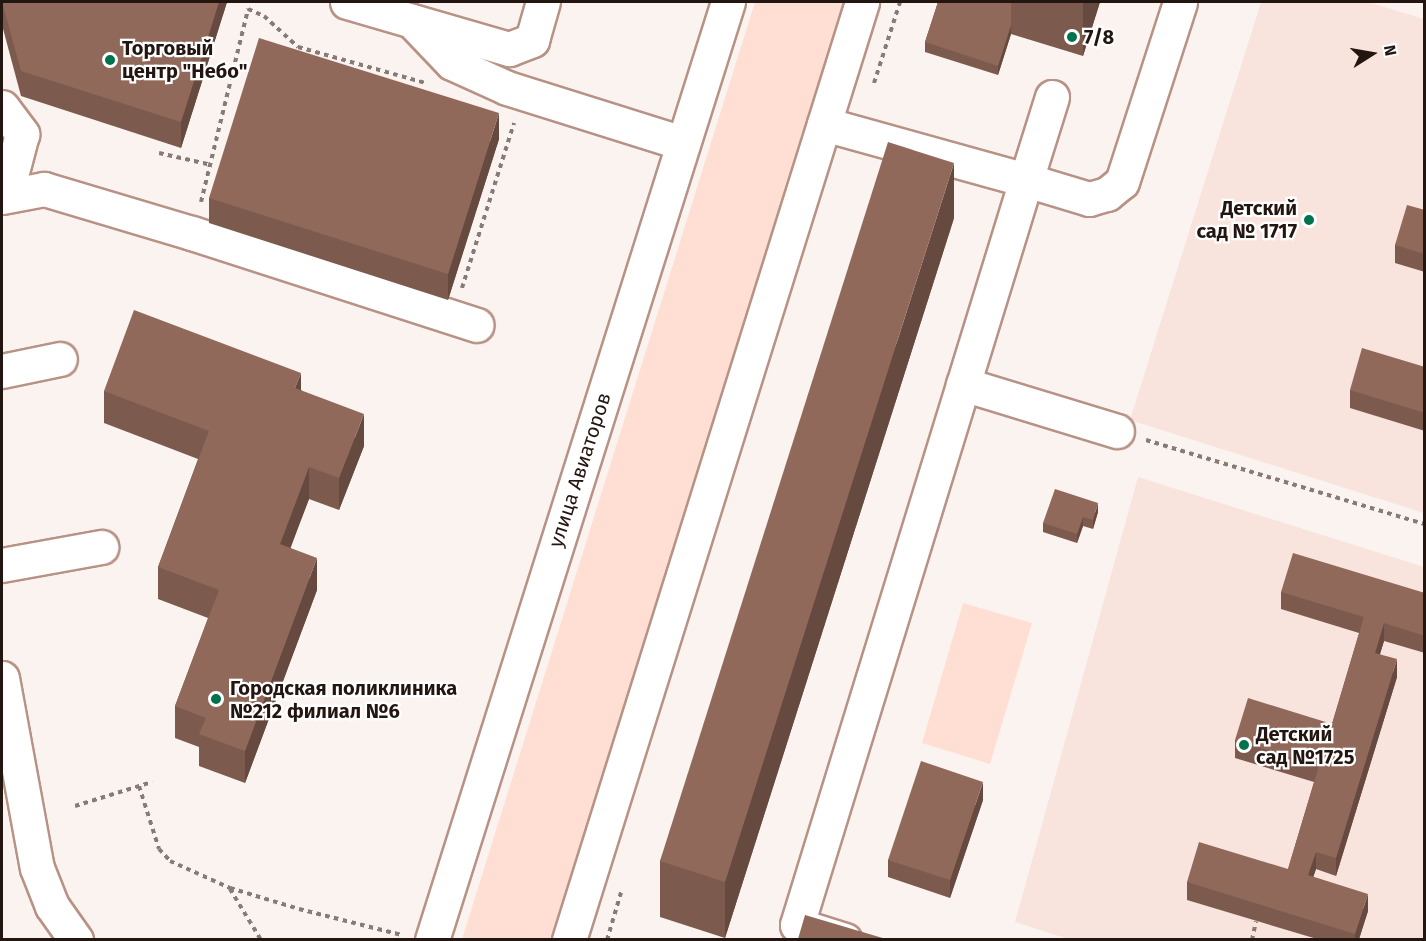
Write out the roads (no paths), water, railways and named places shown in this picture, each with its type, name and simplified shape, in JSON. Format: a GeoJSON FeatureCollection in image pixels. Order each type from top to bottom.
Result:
{"type":"FeatureCollection","features":[{"type":"Feature","properties":{"kind":"street"},"geometry":{"type":"LineString","coordinates":[[347,2],[509,49],[532,40],[543,2]]}},
{"type":"Feature","properties":{"kind":"street","name":"улица Авиаторов"},"geometry":{"type":"LineString","coordinates":[[417,937],[683,143],[728,2]]}},
{"type":"Feature","properties":{"kind":"street"},"geometry":{"type":"LineString","coordinates":[[569,939],[862,2]]}},
{"type":"Feature","properties":{"kind":"street"},"geometry":{"type":"LineString","coordinates":[[824,124],[1089,199],[1107,194],[1122,182],[1180,2]]}},
{"type":"Feature","properties":{"kind":"street"},"geometry":{"type":"LineString","coordinates":[[412,21],[452,63],[507,88],[683,143]]}},
{"type":"Feature","properties":{"kind":"street"},"geometry":{"type":"LineString","coordinates":[[845,939],[796,925],[1052,97]]}},
{"type":"Feature","properties":{"kind":"street"},"geometry":{"type":"LineString","coordinates":[[2,107],[22,134],[4,196],[44,189],[192,233],[465,321]]}},
{"type":"Feature","properties":{"kind":"street"},"geometry":{"type":"LineString","coordinates":[[2,371],[60,359]]}},
{"type":"Feature","properties":{"kind":"street"},"geometry":{"type":"LineString","coordinates":[[963,384],[1117,431]]}},
{"type":"Feature","properties":{"kind":"street"},"geometry":{"type":"LineString","coordinates":[[2,565],[101,547]]}},
{"type":"Feature","properties":{"kind":"street"},"geometry":{"type":"LineString","coordinates":[[2,678],[7,744],[37,868],[52,906],[73,939]]}},
{"type":"Feature","properties":{"kind":"place","name":"7/8"},"geometry":{"type":"Point","coordinates":[1072,37]}},
{"type":"Feature","properties":{"kind":"place","name":"Торговый центр \"Небо\""},"geometry":{"type":"Point","coordinates":[110,60]}},
{"type":"Feature","properties":{"kind":"place","name":"Детский сад № 1717"},"geometry":{"type":"Point","coordinates":[1309,220]}},
{"type":"Feature","properties":{"kind":"place","name":"Городская поликлиника №212 филиал №6"},"geometry":{"type":"Point","coordinates":[216,699]}},
{"type":"Feature","properties":{"kind":"place","name":"Детский сад №1725"},"geometry":{"type":"Point","coordinates":[1244,745]}}]}
